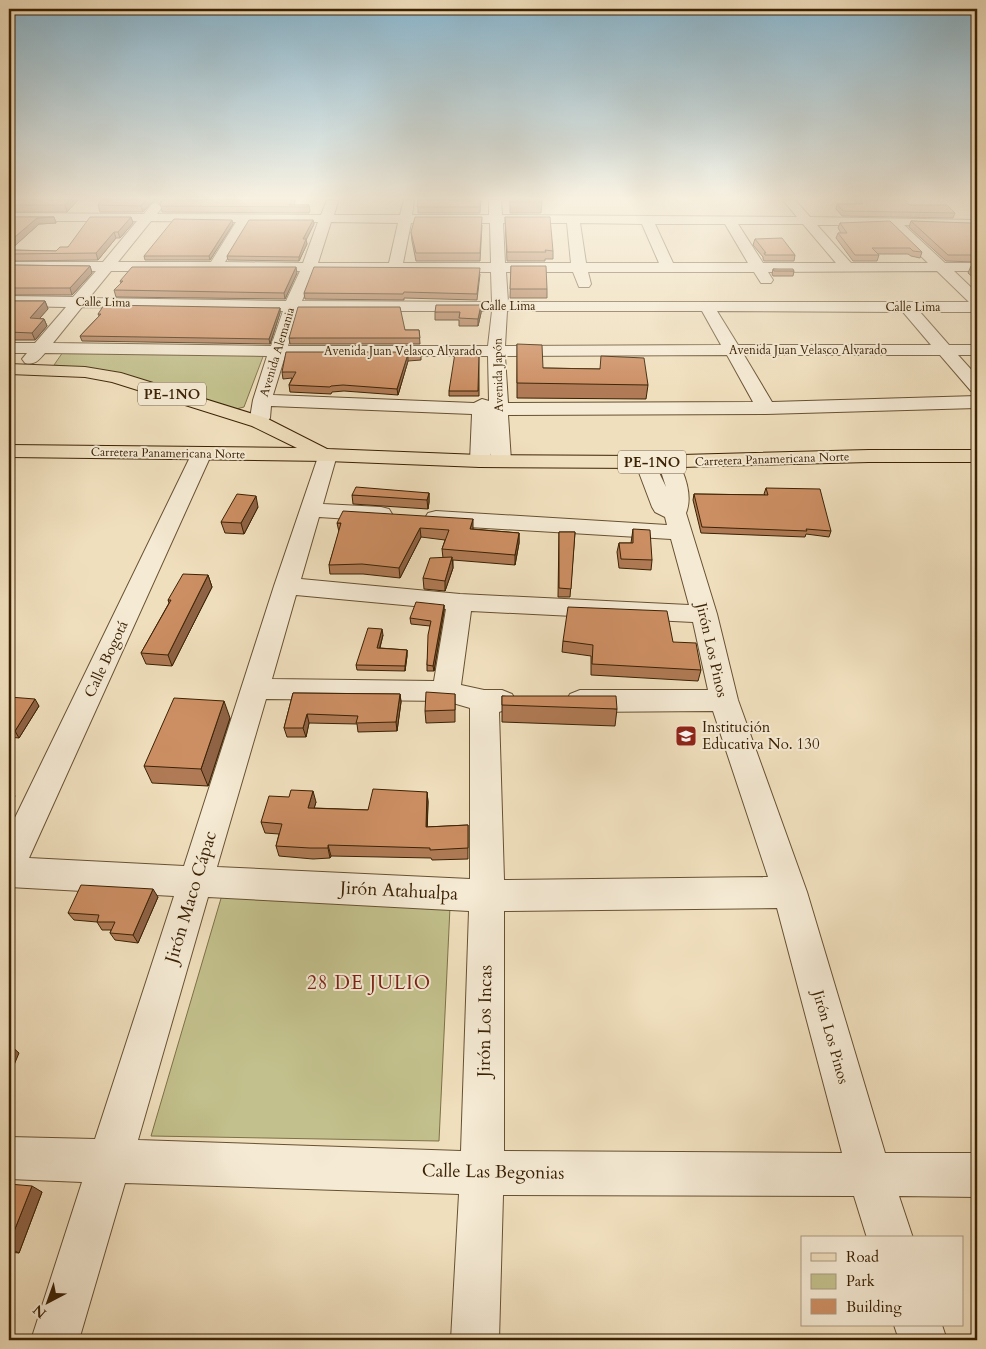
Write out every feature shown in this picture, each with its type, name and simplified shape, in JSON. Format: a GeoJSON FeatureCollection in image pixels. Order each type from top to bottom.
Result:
{"type":"FeatureCollection","features":[{"type":"Feature","properties":{"kind":"main road","name":"Carretera Panamericana Norte"},"geometry":{"type":"LineString","coordinates":[[24,369],[85,372],[115,377],[259,422],[327,455]]}},
{"type":"Feature","properties":{"kind":"main road","name":"Carretera Panamericana Norte"},"geometry":{"type":"LineString","coordinates":[[9,451],[327,455],[480,461],[645,462],[869,456],[977,456]]}},
{"type":"Feature","properties":{"kind":"street","name":"Avenida Alemania"},"geometry":{"type":"LineString","coordinates":[[259,422],[262,400],[292,306],[310,263]]}},
{"type":"Feature","properties":{"kind":"street"},"geometry":{"type":"LineString","coordinates":[[489,263],[492,269]]}},
{"type":"Feature","properties":{"kind":"street"},"geometry":{"type":"LineString","coordinates":[[480,461],[490,408],[490,351],[493,306],[491,263]]}},
{"type":"Feature","properties":{"kind":"street"},"geometry":{"type":"LineString","coordinates":[[579,263],[589,305]]}},
{"type":"Feature","properties":{"kind":"street"},"geometry":{"type":"LineString","coordinates":[[666,263],[668,268]]}},
{"type":"Feature","properties":{"kind":"street"},"geometry":{"type":"LineString","coordinates":[[755,263],[783,307]]}},
{"type":"Feature","properties":{"kind":"street"},"geometry":{"type":"LineString","coordinates":[[844,263],[848,268]]}},
{"type":"Feature","properties":{"kind":"street"},"geometry":{"type":"LineString","coordinates":[[935,263],[977,301]]}},
{"type":"Feature","properties":{"kind":"street"},"geometry":{"type":"LineString","coordinates":[[24,369],[47,349],[114,265]]}},
{"type":"Feature","properties":{"kind":"street"},"geometry":{"type":"LineString","coordinates":[[9,266],[395,266],[492,269],[579,267],[977,267]]}},
{"type":"Feature","properties":{"kind":"street","name":"Calle Lima"},"geometry":{"type":"LineString","coordinates":[[9,301],[292,306],[977,307]]}},
{"type":"Feature","properties":{"kind":"street"},"geometry":{"type":"LineString","coordinates":[[707,307],[766,408]]}},
{"type":"Feature","properties":{"kind":"street"},"geometry":{"type":"LineString","coordinates":[[906,307],[977,387]]}},
{"type":"Feature","properties":{"kind":"street","name":"Avenida Juan Velasco Alvarado"},"geometry":{"type":"LineString","coordinates":[[9,348],[278,351],[977,350]]}},
{"type":"Feature","properties":{"kind":"street"},"geometry":{"type":"LineString","coordinates":[[262,400],[490,408],[766,408],[977,402]]}},
{"type":"Feature","properties":{"kind":"street","name":"Avenida Japón"},"geometry":{"type":"LineString","coordinates":[[490,408],[501,461]]}},
{"type":"Feature","properties":{"kind":"street","name":"Calle Bogotá"},"geometry":{"type":"LineString","coordinates":[[9,864],[202,453]]}},
{"type":"Feature","properties":{"kind":"street","name":"Jirón Maco Cápac"},"geometry":{"type":"LineString","coordinates":[[55,1340],[327,455]]}},
{"type":"Feature","properties":{"kind":"street"},"geometry":{"type":"LineString","coordinates":[[645,462],[663,507],[678,523]]}},
{"type":"Feature","properties":{"kind":"street"},"geometry":{"type":"LineString","coordinates":[[668,462],[679,497],[678,523]]}},
{"type":"Feature","properties":{"kind":"street"},"geometry":{"type":"LineString","coordinates":[[310,510],[678,523]]}},
{"type":"Feature","properties":{"kind":"street","name":"Jirón Los Pinos"},"geometry":{"type":"LineString","coordinates":[[678,523],[704,614],[724,700],[790,892],[869,1173],[889,1236]]}},
{"type":"Feature","properties":{"kind":"street"},"geometry":{"type":"LineString","coordinates":[[286,586],[460,602],[704,614]]}},
{"type":"Feature","properties":{"kind":"street"},"geometry":{"type":"LineString","coordinates":[[446,691],[460,602]]}},
{"type":"Feature","properties":{"kind":"street"},"geometry":{"type":"LineString","coordinates":[[255,689],[446,691],[484,701],[524,701]]}},
{"type":"Feature","properties":{"kind":"street"},"geometry":{"type":"LineString","coordinates":[[554,701],[724,700]]}},
{"type":"Feature","properties":{"kind":"street","name":"Jirón Los Incas"},"geometry":{"type":"LineString","coordinates":[[475,1340],[482,1173],[488,896],[484,701]]}},
{"type":"Feature","properties":{"kind":"street","name":"Jirón Atahualpa"},"geometry":{"type":"LineString","coordinates":[[9,872],[488,896],[790,892]]}},
{"type":"Feature","properties":{"kind":"street","name":"Calle Las Begonias"},"geometry":{"type":"LineString","coordinates":[[9,1158],[482,1173],[869,1173],[977,1175]]}},
{"type":"Feature","properties":{"kind":"street"},"geometry":{"type":"LineString","coordinates":[[918,1326],[923,1340]]}},
{"type":"Feature","properties":{"kind":"green space"},"geometry":{"type":"Polygon","coordinates":[[[63,352],[264,354],[244,407],[232,410],[102,370],[54,365],[63,352]]]}},
{"type":"Feature","properties":{"kind":"green space"},"geometry":{"type":"Polygon","coordinates":[[[222,895],[450,907],[439,1141],[151,1136],[222,895]]]}},
{"type":"Feature","properties":{"kind":"building"},"geometry":{"type":"Polygon","coordinates":[[[9,265],[90,266],[70,288],[9,288],[9,265]]]}},
{"type":"Feature","properties":{"kind":"building"},"geometry":{"type":"Polygon","coordinates":[[[511,266],[546,266],[547,289],[510,289],[511,266]]]}},
{"type":"Feature","properties":{"kind":"building"},"geometry":{"type":"Polygon","coordinates":[[[971,266],[977,266],[977,272],[971,266]]]}},
{"type":"Feature","properties":{"kind":"building"},"geometry":{"type":"Polygon","coordinates":[[[132,267],[296,267],[284,293],[114,290],[123,281],[120,281],[132,267]]]}},
{"type":"Feature","properties":{"kind":"building"},"geometry":{"type":"Polygon","coordinates":[[[314,267],[480,268],[477,294],[404,292],[403,294],[304,293],[314,267]]]}},
{"type":"Feature","properties":{"kind":"building"},"geometry":{"type":"Polygon","coordinates":[[[773,269],[793,269],[794,271],[774,271],[773,269]]]}},
{"type":"Feature","properties":{"kind":"building"},"geometry":{"type":"Polygon","coordinates":[[[9,301],[45,301],[30,318],[44,319],[32,333],[9,332],[9,301]]]}},
{"type":"Feature","properties":{"kind":"building"},"geometry":{"type":"Polygon","coordinates":[[[104,305],[280,308],[269,339],[80,336],[101,314],[98,314],[104,305]]]}},
{"type":"Feature","properties":{"kind":"building"},"geometry":{"type":"Polygon","coordinates":[[[436,305],[481,305],[478,319],[459,318],[460,312],[435,312],[436,305]]]}},
{"type":"Feature","properties":{"kind":"building"},"geometry":{"type":"Polygon","coordinates":[[[298,307],[400,307],[405,330],[419,330],[420,338],[289,338],[298,307]]]}},
{"type":"Feature","properties":{"kind":"building"},"geometry":{"type":"Polygon","coordinates":[[[517,344],[542,345],[543,368],[600,369],[601,356],[644,358],[648,385],[517,383],[517,344]]]}},
{"type":"Feature","properties":{"kind":"building"},"geometry":{"type":"Polygon","coordinates":[[[286,352],[421,352],[421,354],[408,354],[397,389],[343,385],[330,387],[289,385],[296,372],[282,372],[286,352]]]}},
{"type":"Feature","properties":{"kind":"building"},"geometry":{"type":"Polygon","coordinates":[[[455,353],[479,353],[478,391],[449,391],[455,353]]]}},
{"type":"Feature","properties":{"kind":"building"},"geometry":{"type":"Polygon","coordinates":[[[356,487],[429,493],[427,500],[352,495],[356,487]]]}},
{"type":"Feature","properties":{"kind":"building"},"geometry":{"type":"Polygon","coordinates":[[[766,488],[820,489],[831,531],[702,527],[694,494],[768,495],[766,488]]]}},
{"type":"Feature","properties":{"kind":"building"},"geometry":{"type":"Polygon","coordinates":[[[237,494],[256,496],[241,523],[221,522],[237,494]]]}},
{"type":"Feature","properties":{"kind":"building"},"geometry":{"type":"Polygon","coordinates":[[[343,511],[473,519],[470,529],[519,533],[515,555],[442,549],[449,530],[420,528],[399,568],[362,564],[329,565],[341,523],[337,523],[343,511]]]}},
{"type":"Feature","properties":{"kind":"building"},"geometry":{"type":"Polygon","coordinates":[[[633,529],[650,530],[652,560],[621,559],[619,543],[633,543],[633,529]]]}},
{"type":"Feature","properties":{"kind":"building"},"geometry":{"type":"Polygon","coordinates":[[[559,532],[575,532],[571,589],[559,588],[559,532]]]}},
{"type":"Feature","properties":{"kind":"building"},"geometry":{"type":"Polygon","coordinates":[[[452,557],[445,581],[423,578],[430,558],[452,557]]]}},
{"type":"Feature","properties":{"kind":"building"},"geometry":{"type":"Polygon","coordinates":[[[183,574],[208,575],[168,655],[141,653],[171,600],[168,600],[183,574]]]}},
{"type":"Feature","properties":{"kind":"building"},"geometry":{"type":"Polygon","coordinates":[[[416,602],[444,605],[433,666],[427,665],[428,635],[431,621],[410,618],[416,602]]]}},
{"type":"Feature","properties":{"kind":"building"},"geometry":{"type":"Polygon","coordinates":[[[568,607],[667,611],[673,642],[696,643],[701,670],[592,664],[593,645],[563,641],[568,607]]]}},
{"type":"Feature","properties":{"kind":"building"},"geometry":{"type":"Polygon","coordinates":[[[368,628],[382,629],[377,648],[407,650],[405,666],[356,665],[368,628]]]}},
{"type":"Feature","properties":{"kind":"building"},"geometry":{"type":"Polygon","coordinates":[[[426,692],[455,694],[455,710],[425,711],[426,692]]]}},
{"type":"Feature","properties":{"kind":"building"},"geometry":{"type":"Polygon","coordinates":[[[293,693],[400,694],[396,722],[356,723],[358,716],[307,714],[303,728],[284,728],[293,693]]]}},
{"type":"Feature","properties":{"kind":"building"},"geometry":{"type":"Polygon","coordinates":[[[502,696],[616,696],[617,709],[502,705],[502,696]]]}},
{"type":"Feature","properties":{"kind":"building"},"geometry":{"type":"Polygon","coordinates":[[[9,697],[35,699],[15,731],[9,730],[9,697]]]}},
{"type":"Feature","properties":{"kind":"building"},"geometry":{"type":"Polygon","coordinates":[[[174,698],[224,701],[201,769],[144,766],[174,698]]]}},
{"type":"Feature","properties":{"kind":"building"},"geometry":{"type":"Polygon","coordinates":[[[373,789],[427,792],[426,827],[468,825],[468,848],[430,850],[430,848],[328,845],[328,848],[276,846],[282,824],[261,822],[269,796],[289,797],[291,790],[313,791],[308,808],[368,810],[373,789]]]}},
{"type":"Feature","properties":{"kind":"building"},"geometry":{"type":"Polygon","coordinates":[[[81,885],[153,889],[133,935],[110,933],[115,922],[97,922],[99,915],[68,913],[81,885]]]}},
{"type":"Feature","properties":{"kind":"building"},"geometry":{"type":"Polygon","coordinates":[[[9,1184],[32,1186],[9,1244],[9,1184]]]}},
{"type":"Feature","properties":{"kind":"place","name":"Institución Educativa No. 130"},"geometry":{"type":"Point","coordinates":[686,736]}},
{"type":"Feature","properties":{"kind":"district","name":"28 DE JULIO"},"geometry":{"type":"Point","coordinates":[369,983]}}]}
